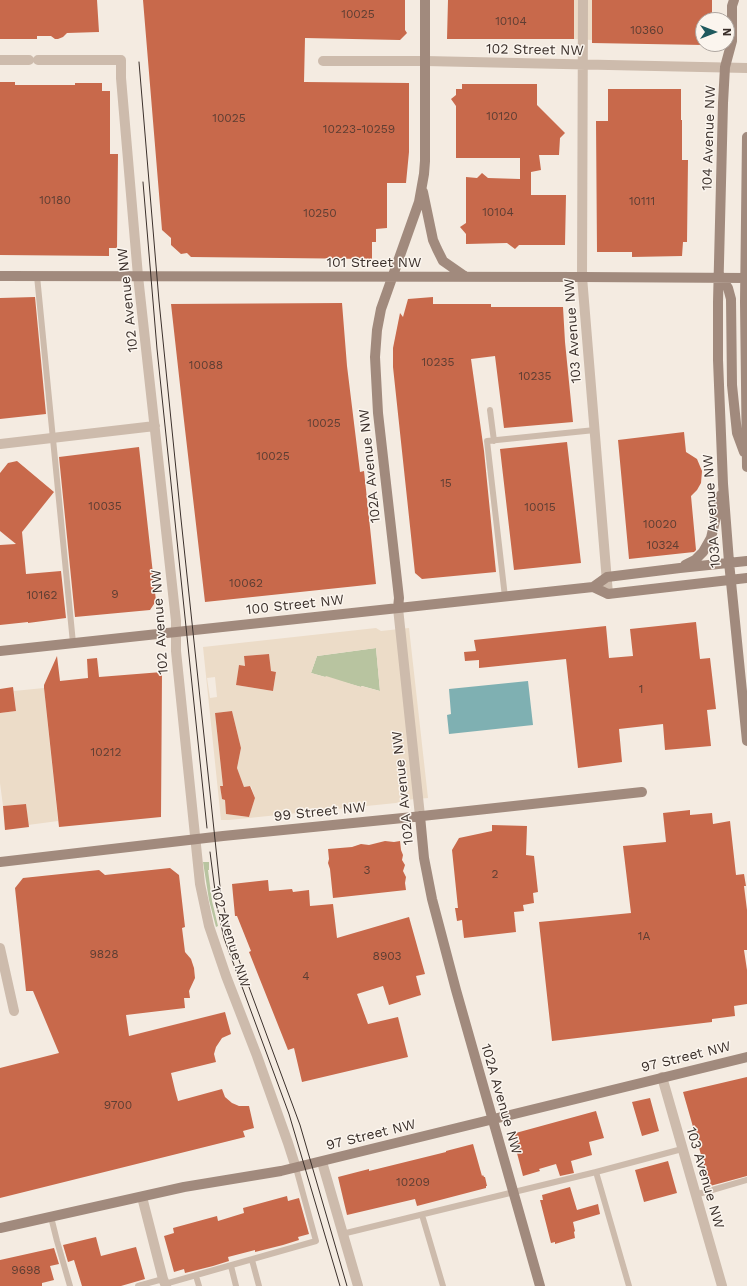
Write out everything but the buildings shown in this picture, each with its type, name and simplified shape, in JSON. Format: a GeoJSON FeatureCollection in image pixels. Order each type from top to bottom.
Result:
{"type":"FeatureCollection","features":[{"type":"Feature","properties":{"kind":"main road"},"geometry":{"type":"LineString","coordinates":[[392,277],[417,210],[422,189],[425,161],[425,0]]}},
{"type":"Feature","properties":{"kind":"main road","name":"104 Avenue NW"},"geometry":{"type":"LineString","coordinates":[[718,278],[723,103],[726,67],[732,41],[732,6],[734,0]]}},
{"type":"Feature","properties":{"kind":"main road"},"geometry":{"type":"LineString","coordinates":[[747,137],[747,467]]}},
{"type":"Feature","properties":{"kind":"main road"},"geometry":{"type":"LineString","coordinates":[[422,189],[433,240],[437,249],[443,261],[466,277]]}},
{"type":"Feature","properties":{"kind":"main road","name":"101 Street NW"},"geometry":{"type":"LineString","coordinates":[[0,276],[746,278]]}},
{"type":"Feature","properties":{"kind":"main road","name":"102A Avenue NW"},"geometry":{"type":"LineString","coordinates":[[392,277],[378,321],[375,364],[378,413],[397,585],[398,608]]}},
{"type":"Feature","properties":{"kind":"main road"},"geometry":{"type":"LineString","coordinates":[[718,278],[724,282],[728,288],[731,299],[732,385],[737,433],[747,459]]}},
{"type":"Feature","properties":{"kind":"main road","name":"103A Avenue NW"},"geometry":{"type":"LineString","coordinates":[[718,278],[719,388],[723,484],[729,562],[747,741]]}},
{"type":"Feature","properties":{"kind":"main road"},"geometry":{"type":"LineString","coordinates":[[680,568],[695,560],[703,552],[711,538],[723,484]]}},
{"type":"Feature","properties":{"kind":"main road","name":"100 Street NW"},"geometry":{"type":"LineString","coordinates":[[0,651],[593,587],[608,577],[747,561]]}},
{"type":"Feature","properties":{"kind":"main road"},"geometry":{"type":"LineString","coordinates":[[593,587],[608,594],[747,578]]}},
{"type":"Feature","properties":{"kind":"main road","name":"99 Street NW"},"geometry":{"type":"LineString","coordinates":[[0,862],[223,836],[642,792]]}},
{"type":"Feature","properties":{"kind":"main road","name":"102A Avenue NW"},"geometry":{"type":"LineString","coordinates":[[420,816],[424,858],[432,899],[492,1119],[540,1286]]}},
{"type":"Feature","properties":{"kind":"main road","name":"97 Street NW"},"geometry":{"type":"LineString","coordinates":[[0,1228],[184,1187],[253,1177],[296,1168],[747,1057]]}},
{"type":"Feature","properties":{"kind":"street","name":"103 Avenue NW"},"geometry":{"type":"LineString","coordinates":[[583,0],[582,277],[608,577],[608,594]]}},
{"type":"Feature","properties":{"kind":"street","name":"102 Avenue NW"},"geometry":{"type":"LineString","coordinates":[[0,60],[121,60],[121,78],[138,276],[155,426],[176,632],[176,651],[194,840],[200,884],[209,926],[296,1168]]}},
{"type":"Feature","properties":{"kind":"street","name":"102 Street NW"},"geometry":{"type":"LineString","coordinates":[[323,61],[425,61],[747,68]]}},
{"type":"Feature","properties":{"kind":"street"},"geometry":{"type":"LineString","coordinates":[[0,444],[155,426]]}},
{"type":"Feature","properties":{"kind":"street","name":"102A Avenue NW"},"geometry":{"type":"LineString","coordinates":[[398,608],[420,816]]}},
{"type":"Feature","properties":{"kind":"street"},"geometry":{"type":"LineString","coordinates":[[0,948],[14,1011]]}},
{"type":"Feature","properties":{"kind":"street","name":"103 Avenue NW"},"geometry":{"type":"LineString","coordinates":[[662,1077],[722,1286]]}},
{"type":"Feature","properties":{"kind":"street"},"geometry":{"type":"LineString","coordinates":[[322,1162],[358,1286]]}},
{"type":"Feature","properties":{"kind":"street"},"geometry":{"type":"LineString","coordinates":[[142,1197],[164,1283]]}},
{"type":"Feature","properties":{"kind":"lane"},"geometry":{"type":"LineString","coordinates":[[37,276],[73,643]]}},
{"type":"Feature","properties":{"kind":"lane"},"geometry":{"type":"LineString","coordinates":[[490,410],[494,441]]}},
{"type":"Feature","properties":{"kind":"lane"},"geometry":{"type":"LineString","coordinates":[[505,596],[487,441],[595,430]]}},
{"type":"Feature","properties":{"kind":"lane"},"geometry":{"type":"LineString","coordinates":[[342,1234],[422,1216],[682,1149]]}},
{"type":"Feature","properties":{"kind":"lane"},"geometry":{"type":"LineString","coordinates":[[138,1286],[164,1283],[196,1276],[316,1241],[296,1168]]}},
{"type":"Feature","properties":{"kind":"lane"},"geometry":{"type":"LineString","coordinates":[[596,1172],[629,1286]]}},
{"type":"Feature","properties":{"kind":"lane"},"geometry":{"type":"LineString","coordinates":[[695,1195],[747,1180]]}},
{"type":"Feature","properties":{"kind":"lane"},"geometry":{"type":"LineString","coordinates":[[422,1216],[443,1286]]}},
{"type":"Feature","properties":{"kind":"lane"},"geometry":{"type":"LineString","coordinates":[[52,1217],[57,1241],[70,1286]]}},
{"type":"Feature","properties":{"kind":"lane"},"geometry":{"type":"LineString","coordinates":[[252,1260],[259,1286]]}},
{"type":"Feature","properties":{"kind":"lane"},"geometry":{"type":"LineString","coordinates":[[231,1266],[236,1286]]}},
{"type":"Feature","properties":{"kind":"lane"},"geometry":{"type":"LineString","coordinates":[[196,1276],[199,1286]]}},
{"type":"Feature","properties":{"kind":"green space"},"geometry":{"type":"Polygon","coordinates":[[[376,648],[380,691],[311,673],[317,656],[376,648]]]}},
{"type":"Feature","properties":{"kind":"green space"},"geometry":{"type":"Polygon","coordinates":[[[203,862],[209,862],[208,870],[212,901],[218,926],[216,927],[209,900],[203,862]]]}},
{"type":"Feature","properties":{"kind":"shaded area"},"geometry":{"type":"Polygon","coordinates":[[[574,0],[592,0],[592,40],[574,39],[574,0]]]}},
{"type":"Feature","properties":{"kind":"shaded area"},"geometry":{"type":"Polygon","coordinates":[[[376,628],[381,631],[409,628],[428,798],[405,800],[396,803],[221,820],[203,647],[376,628]],[[376,648],[317,656],[311,673],[380,691],[376,648]],[[269,654],[244,656],[245,666],[239,666],[236,685],[273,691],[276,672],[252,667],[270,664],[269,654]],[[215,677],[207,678],[210,698],[217,697],[215,677]],[[232,711],[215,713],[223,786],[220,786],[222,799],[225,800],[226,814],[249,817],[255,798],[251,786],[244,787],[237,768],[241,748],[232,711]]]}},
{"type":"Feature","properties":{"kind":"shaded area"},"geometry":{"type":"Polygon","coordinates":[[[44,688],[58,821],[28,825],[26,804],[3,806],[0,783],[0,713],[16,711],[14,691],[44,688]]]}},
{"type":"Feature","properties":{"kind":"water"},"geometry":{"type":"Polygon","coordinates":[[[528,681],[533,725],[449,734],[447,715],[451,714],[449,689],[528,681]]]}},
{"type":"Feature","properties":{"kind":"tram line"},"geometry":{"type":"LineString","coordinates":[[139,62],[159,301],[221,896],[236,952],[300,1125],[347,1286]]}},
{"type":"Feature","properties":{"kind":"tram line"},"geometry":{"type":"LineString","coordinates":[[143,182],[157,349],[207,828]]}},
{"type":"Feature","properties":{"kind":"tram line"},"geometry":{"type":"LineString","coordinates":[[210,852],[217,906],[224,938],[289,1114],[340,1286]]}}]}
